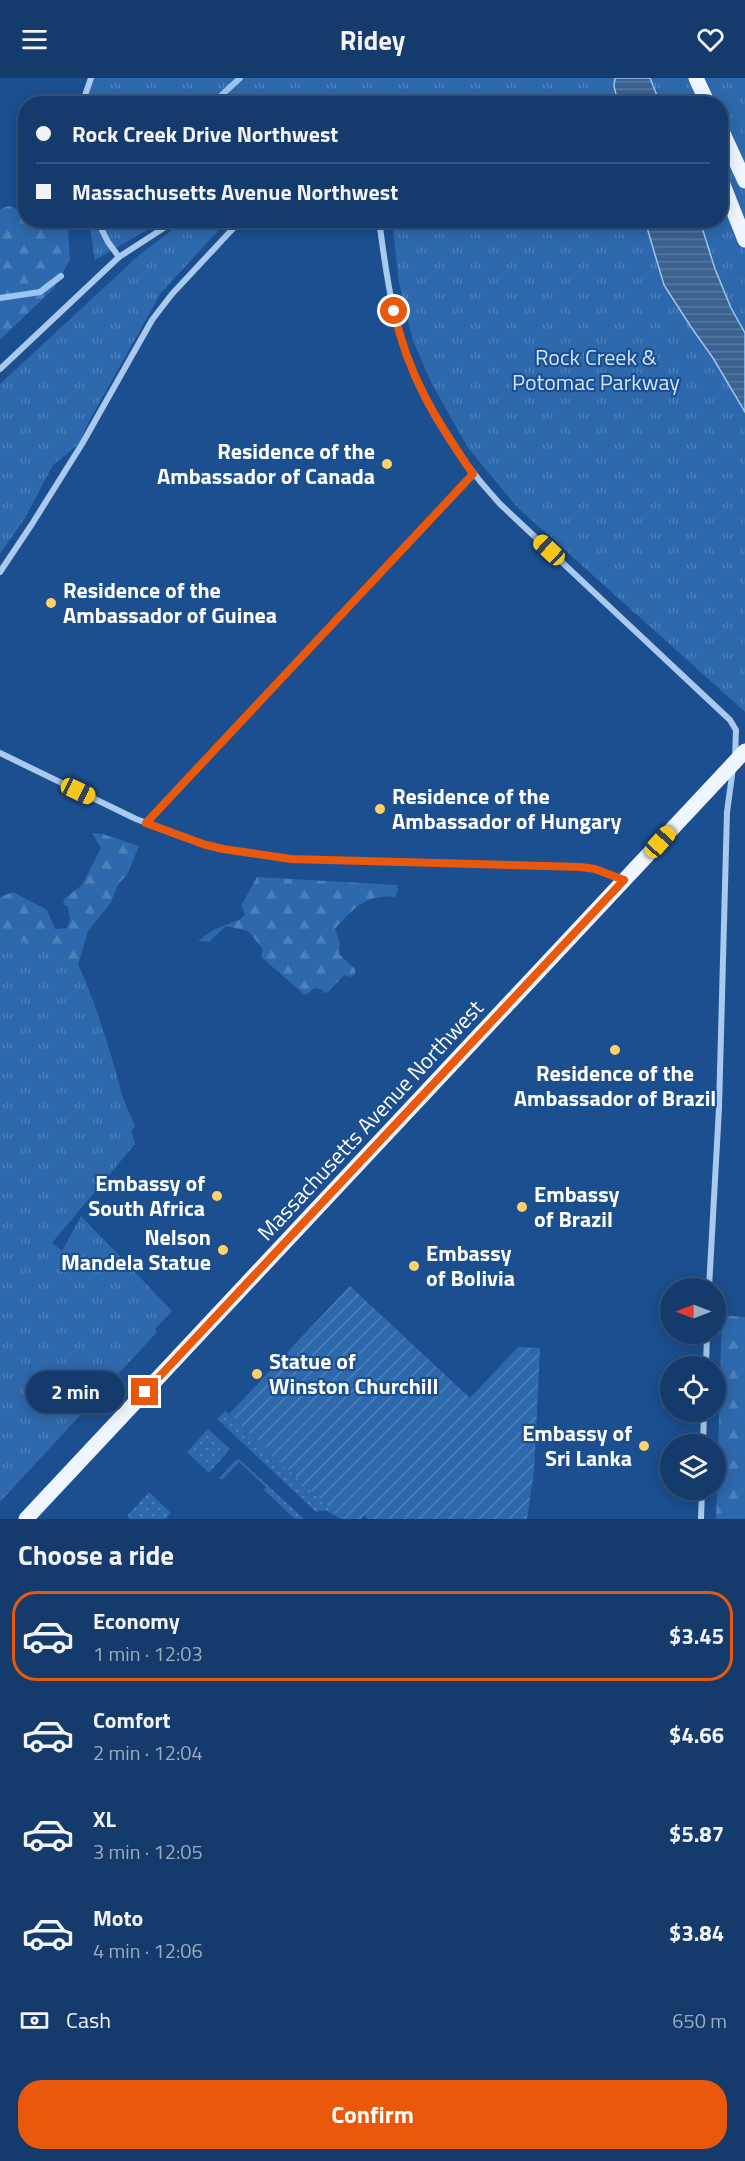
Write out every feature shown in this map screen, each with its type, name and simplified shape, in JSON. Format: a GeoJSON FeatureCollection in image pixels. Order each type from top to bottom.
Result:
{"type":"FeatureCollection","features":[{"type":"Feature","properties":{"kind":"main road"},"geometry":{"type":"LineString","coordinates":[[694,78],[697,96]]}},
{"type":"Feature","properties":{"kind":"main road"},"geometry":{"type":"LineString","coordinates":[[694,78],[704,96]]}},
{"type":"Feature","properties":{"kind":"main road"},"geometry":{"type":"LineString","coordinates":[[728,144],[745,181]]}},
{"type":"Feature","properties":{"kind":"main road"},"geometry":{"type":"LineString","coordinates":[[728,197],[745,240]]}},
{"type":"Feature","properties":{"kind":"main road","name":"Massachusetts Avenue Northwest"},"geometry":{"type":"LineString","coordinates":[[26,1519],[740,756]]}},
{"type":"Feature","properties":{"kind":"street"},"geometry":{"type":"LineString","coordinates":[[85,96],[91,78]]}},
{"type":"Feature","properties":{"kind":"street"},"geometry":{"type":"LineString","coordinates":[[102,228],[119,257]]}},
{"type":"Feature","properties":{"kind":"street"},"geometry":{"type":"LineString","coordinates":[[0,369],[119,257],[164,228]]}},
{"type":"Feature","properties":{"kind":"street"},"geometry":{"type":"LineString","coordinates":[[0,572],[82,444],[152,320],[172,294],[234,228]]}},
{"type":"Feature","properties":{"kind":"street"},"geometry":{"type":"LineString","coordinates":[[380,228],[390,295],[409,362],[421,393],[473,474],[500,504],[730,720],[736,730],[740,756],[727,812],[719,1097],[710,1278]]}},
{"type":"Feature","properties":{"kind":"street"},"geometry":{"type":"LineString","coordinates":[[146,823],[473,474]]}},
{"type":"Feature","properties":{"kind":"street"},"geometry":{"type":"LineString","coordinates":[[0,753],[146,823],[203,844],[291,859],[581,867],[595,869],[624,880]]}},
{"type":"Feature","properties":{"kind":"street"},"geometry":{"type":"LineString","coordinates":[[700,1519],[701,1500]]}},
{"type":"Feature","properties":{"kind":"green space","name":"Rock Creek & Potomac Parkway"},"geometry":{"type":"Polygon","coordinates":[[[94,78],[745,78],[745,712],[517,507],[468,448],[432,384],[413,341],[399,283],[393,228],[728,228],[728,96],[84,96],[94,78]]]}},
{"type":"Feature","properties":{"kind":"green space"},"geometry":{"type":"Polygon","coordinates":[[[9,206],[18,209],[18,228],[66,228],[68,230],[70,260],[53,289],[0,340],[0,209],[9,206]]]}},
{"type":"Feature","properties":{"kind":"green space"},"geometry":{"type":"Polygon","coordinates":[[[90,228],[151,228],[95,260],[90,228]]]}},
{"type":"Feature","properties":{"kind":"green space"},"geometry":{"type":"Polygon","coordinates":[[[175,228],[221,228],[161,293],[88,423],[79,444],[53,465],[25,518],[0,554],[0,384],[138,256],[175,228]]]}},
{"type":"Feature","properties":{"kind":"green space"},"geometry":{"type":"Polygon","coordinates":[[[92,833],[103,834],[139,846],[127,875],[119,883],[110,904],[88,931],[77,969],[110,1068],[135,1126],[47,1234],[0,1329],[0,897],[13,892],[47,910],[55,929],[67,928],[70,919],[68,907],[63,904],[65,898],[82,885],[101,848],[92,833]]]}},
{"type":"Feature","properties":{"kind":"green space"},"geometry":{"type":"Polygon","coordinates":[[[257,877],[397,885],[398,890],[395,897],[376,898],[361,904],[335,929],[340,944],[339,954],[355,969],[355,974],[350,977],[344,975],[328,992],[324,993],[321,989],[315,988],[305,995],[261,957],[263,949],[248,931],[226,926],[209,942],[198,941],[213,930],[241,919],[245,914],[241,906],[257,877]]]}},
{"type":"Feature","properties":{"kind":"green space"},"geometry":{"type":"Polygon","coordinates":[[[0,929],[43,951],[78,964],[103,1030],[135,1144],[52,1243],[62,1251],[81,1216],[172,1311],[155,1329],[157,1332],[0,1502],[0,929]]]}},
{"type":"Feature","properties":{"kind":"green space"},"geometry":{"type":"Polygon","coordinates":[[[350,1286],[470,1398],[518,1347],[540,1348],[534,1471],[527,1519],[368,1519],[364,1515],[361,1519],[341,1519],[229,1414],[350,1286]]]}},
{"type":"Feature","properties":{"kind":"green space"},"geometry":{"type":"Polygon","coordinates":[[[726,1315],[745,1317],[745,1519],[716,1519],[717,1500],[726,1500],[726,1434],[718,1434],[719,1422],[726,1422],[726,1356],[721,1356],[721,1344],[726,1344],[726,1315]]]}},
{"type":"Feature","properties":{"kind":"green space"},"geometry":{"type":"Polygon","coordinates":[[[225,1411],[341,1519],[327,1511],[316,1512],[217,1419],[225,1411]]]}},
{"type":"Feature","properties":{"kind":"green space"},"geometry":{"type":"Polygon","coordinates":[[[208,1429],[230,1449],[209,1473],[187,1452],[208,1429]]]}},
{"type":"Feature","properties":{"kind":"green space"},"geometry":{"type":"Polygon","coordinates":[[[240,1459],[304,1519],[295,1519],[239,1462],[222,1480],[219,1478],[236,1460],[240,1459]]]}},
{"type":"Feature","properties":{"kind":"green space"},"geometry":{"type":"Polygon","coordinates":[[[149,1492],[171,1513],[166,1519],[130,1519],[127,1516],[149,1492]]]}},
{"type":"Feature","properties":{"kind":"shaded area"},"geometry":{"type":"Polygon","coordinates":[[[615,78],[650,78],[657,96],[616,96],[615,78]]]}},
{"type":"Feature","properties":{"kind":"shaded area"},"geometry":{"type":"Polygon","coordinates":[[[647,228],[702,228],[715,269],[731,308],[745,333],[745,412],[713,358],[664,285],[647,228]]]}},
{"type":"Feature","properties":{"kind":"waterway"},"geometry":{"type":"LineString","coordinates":[[221,96],[240,78]]}},
{"type":"Feature","properties":{"kind":"waterway"},"geometry":{"type":"LineString","coordinates":[[0,298],[40,292],[61,276]]}},
{"type":"Feature","properties":{"kind":"place","name":"Residence of the Ambassador of Canada"},"geometry":{"type":"Point","coordinates":[387,464]}},
{"type":"Feature","properties":{"kind":"place","name":"Residence of the Ambassador of Guinea"},"geometry":{"type":"Point","coordinates":[51,603]}},
{"type":"Feature","properties":{"kind":"place","name":"Residence of the Ambassador of Hungary"},"geometry":{"type":"Point","coordinates":[380,809]}},
{"type":"Feature","properties":{"kind":"place","name":"Residence of the Ambassador of Brazil"},"geometry":{"type":"Point","coordinates":[615,1050]}},
{"type":"Feature","properties":{"kind":"place","name":"Embassy of South Africa"},"geometry":{"type":"Point","coordinates":[217,1196]}},
{"type":"Feature","properties":{"kind":"place","name":"Embassy of Brazil"},"geometry":{"type":"Point","coordinates":[522,1207]}},
{"type":"Feature","properties":{"kind":"place","name":"Nelson Mandela Statue"},"geometry":{"type":"Point","coordinates":[223,1250]}},
{"type":"Feature","properties":{"kind":"place","name":"Embassy of Bolivia"},"geometry":{"type":"Point","coordinates":[414,1266]}},
{"type":"Feature","properties":{"kind":"place","name":"Statue of Winston Churchill"},"geometry":{"type":"Point","coordinates":[257,1374]}},
{"type":"Feature","properties":{"kind":"place","name":"Embassy of Sri Lanka"},"geometry":{"type":"Point","coordinates":[644,1446]}},
{"type":"Feature","properties":{"kind":"route"},"geometry":{"type":"LineString","coordinates":[[145,1392],[624,880],[595,869],[581,867],[291,859],[223,849],[146,823],[473,474],[421,393],[397,327],[394,311]]}}]}
